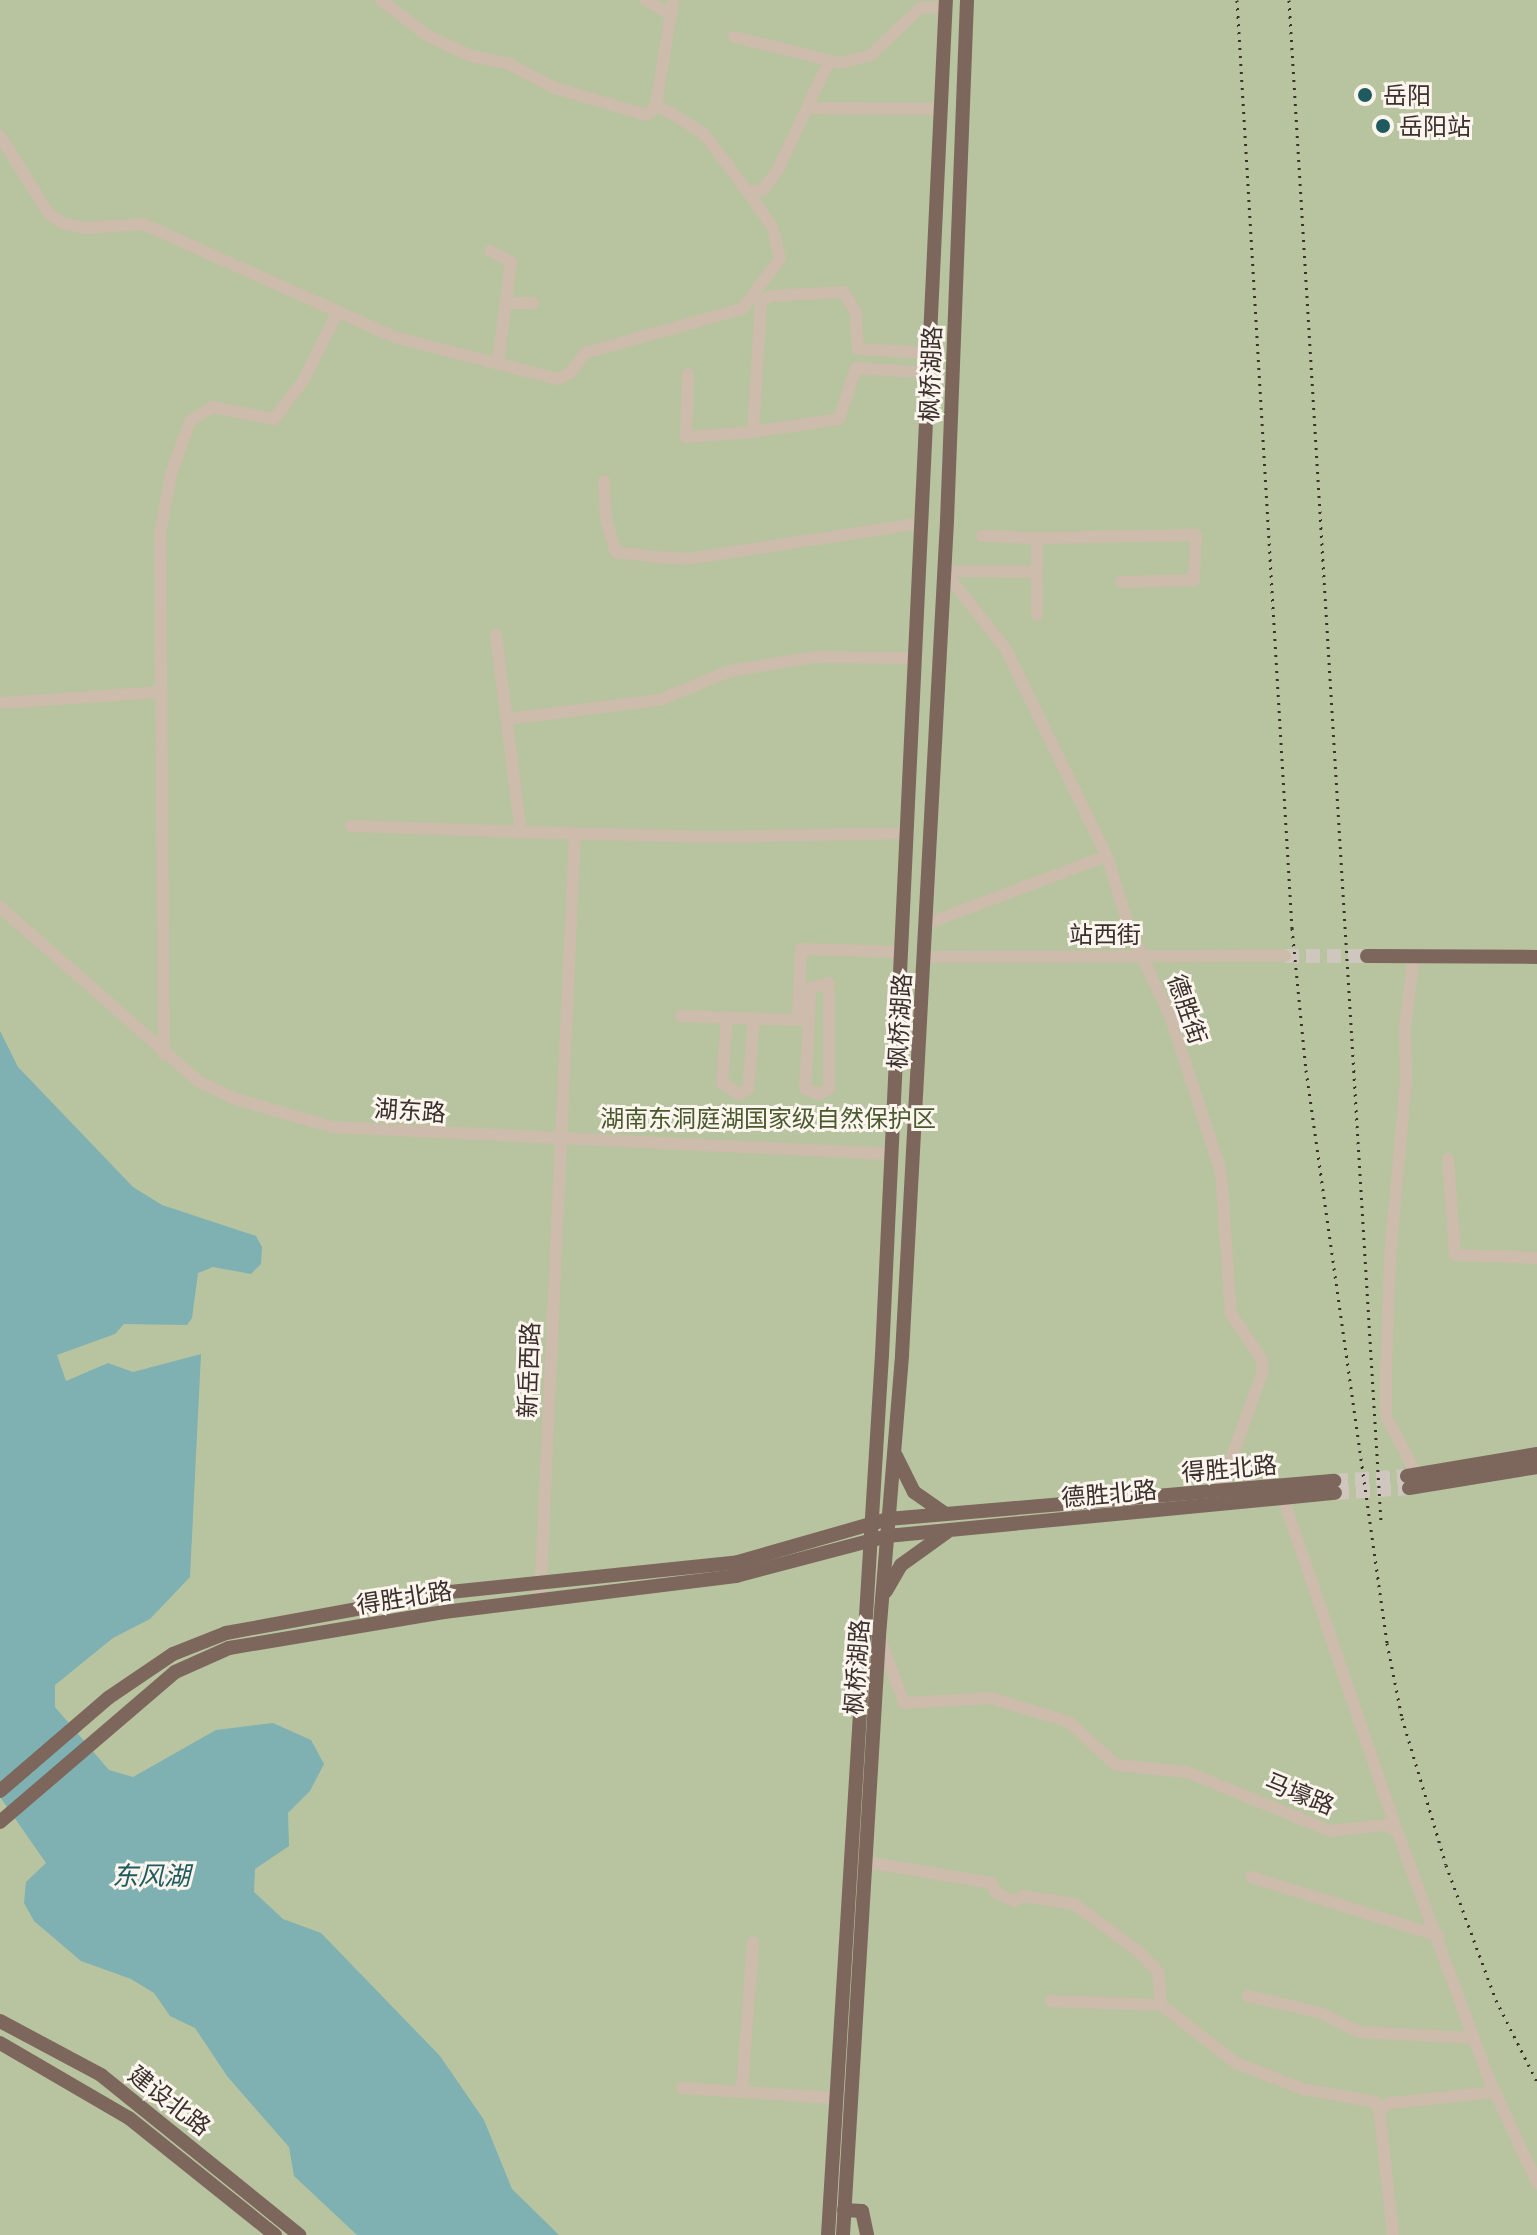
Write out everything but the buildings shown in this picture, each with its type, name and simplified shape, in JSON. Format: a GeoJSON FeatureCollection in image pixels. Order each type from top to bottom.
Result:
{"type":"FeatureCollection","features":[{"type":"Feature","properties":{"kind":"main road","name":"枫桥湖路"},"geometry":{"type":"LineString","coordinates":[[843,2235],[926,924],[967,0]]}},
{"type":"Feature","properties":{"kind":"main road","name":"枫桥湖路"},"geometry":{"type":"LineString","coordinates":[[828,2235],[909,833],[946,4]]}},
{"type":"Feature","properties":{"kind":"main road"},"geometry":{"type":"LineString","coordinates":[[1367,956],[1537,957]]}},
{"type":"Feature","properties":{"kind":"main road"},"geometry":{"type":"LineString","coordinates":[[895,1450],[914,1492],[946,1514]]}},
{"type":"Feature","properties":{"kind":"main road"},"geometry":{"type":"LineString","coordinates":[[1411,1479],[1537,1454]]}},
{"type":"Feature","properties":{"kind":"main road"},"geometry":{"type":"LineString","coordinates":[[1411,1479],[1537,1467]]}},
{"type":"Feature","properties":{"kind":"main road","name":"得胜北路"},"geometry":{"type":"LineString","coordinates":[[0,1791],[108,1698],[173,1654],[226,1633],[450,1592],[738,1562],[888,1519],[1219,1491],[1335,1487]]}},
{"type":"Feature","properties":{"kind":"main road","name":"德胜北路"},"geometry":{"type":"LineString","coordinates":[[870,1543],[887,1536],[1283,1498],[1335,1487]]}},
{"type":"Feature","properties":{"kind":"main road"},"geometry":{"type":"LineString","coordinates":[[883,1595],[901,1565],[950,1530]]}},
{"type":"Feature","properties":{"kind":"main road","name":"得胜北路"},"geometry":{"type":"LineString","coordinates":[[0,1822],[117,1717],[175,1672],[229,1648],[540,1601],[736,1576],[870,1543]]}},
{"type":"Feature","properties":{"kind":"main road","name":"建设北路"},"geometry":{"type":"LineString","coordinates":[[0,2021],[101,2075],[299,2235]]}},
{"type":"Feature","properties":{"kind":"main road"},"geometry":{"type":"LineString","coordinates":[[0,2043],[129,2118],[275,2235]]}},
{"type":"Feature","properties":{"kind":"main road"},"geometry":{"type":"LineString","coordinates":[[844,2210],[862,2211],[867,2235]]}},
{"type":"Feature","properties":{"kind":"street"},"geometry":{"type":"LineString","coordinates":[[381,0],[428,36],[471,56],[507,63],[555,88],[646,115],[656,106],[668,13],[673,0]]}},
{"type":"Feature","properties":{"kind":"street"},"geometry":{"type":"LineString","coordinates":[[646,0],[668,13]]}},
{"type":"Feature","properties":{"kind":"street"},"geometry":{"type":"LineString","coordinates":[[734,37],[828,63],[871,55],[920,8],[946,4]]}},
{"type":"Feature","properties":{"kind":"street"},"geometry":{"type":"LineString","coordinates":[[748,192],[763,190],[808,108],[828,63]]}},
{"type":"Feature","properties":{"kind":"street"},"geometry":{"type":"LineString","coordinates":[[0,136],[49,214],[62,223],[86,228],[143,224],[394,337],[557,379],[570,373],[585,353],[742,309],[780,259],[773,228],[704,134],[656,106]]}},
{"type":"Feature","properties":{"kind":"street"},"geometry":{"type":"LineString","coordinates":[[808,108],[941,109]]}},
{"type":"Feature","properties":{"kind":"street"},"geometry":{"type":"LineString","coordinates":[[490,251],[511,262],[498,362]]}},
{"type":"Feature","properties":{"kind":"street"},"geometry":{"type":"LineString","coordinates":[[688,374],[686,437],[753,432],[839,419],[855,372],[858,349],[856,313],[844,292],[761,301],[753,432]]}},
{"type":"Feature","properties":{"kind":"street"},"geometry":{"type":"LineString","coordinates":[[505,303],[533,303]]}},
{"type":"Feature","properties":{"kind":"street"},"geometry":{"type":"LineString","coordinates":[[164,1055],[160,535],[171,474],[190,421],[212,407],[274,419],[303,381],[337,313]]}},
{"type":"Feature","properties":{"kind":"street"},"geometry":{"type":"LineString","coordinates":[[858,349],[931,353]]}},
{"type":"Feature","properties":{"kind":"street"},"geometry":{"type":"LineString","coordinates":[[855,372],[930,373]]}},
{"type":"Feature","properties":{"kind":"street"},"geometry":{"type":"LineString","coordinates":[[604,481],[606,520],[616,552],[687,559],[923,523]]}},
{"type":"Feature","properties":{"kind":"street"},"geometry":{"type":"LineString","coordinates":[[982,536],[1196,535],[1194,580],[1121,582]]}},
{"type":"Feature","properties":{"kind":"street"},"geometry":{"type":"LineString","coordinates":[[1037,538],[1037,615]]}},
{"type":"Feature","properties":{"kind":"street"},"geometry":{"type":"LineString","coordinates":[[944,571],[1037,572]]}},
{"type":"Feature","properties":{"kind":"street","name":"德胜街"},"geometry":{"type":"LineString","coordinates":[[944,571],[1005,648],[1107,856],[1129,928],[1145,956],[1194,1084],[1221,1172],[1231,1314],[1261,1358],[1263,1371],[1219,1491]]}},
{"type":"Feature","properties":{"kind":"street"},"geometry":{"type":"LineString","coordinates":[[496,635],[521,832]]}},
{"type":"Feature","properties":{"kind":"street"},"geometry":{"type":"LineString","coordinates":[[507,719],[659,700],[730,671],[815,657],[917,658]]}},
{"type":"Feature","properties":{"kind":"street"},"geometry":{"type":"LineString","coordinates":[[0,703],[160,692]]}},
{"type":"Feature","properties":{"kind":"street"},"geometry":{"type":"LineString","coordinates":[[351,826],[575,834],[909,833]]}},
{"type":"Feature","properties":{"kind":"street","name":"新岳西路"},"geometry":{"type":"LineString","coordinates":[[540,1601],[575,834]]}},
{"type":"Feature","properties":{"kind":"street"},"geometry":{"type":"LineString","coordinates":[[926,924],[1107,856]]}},
{"type":"Feature","properties":{"kind":"street","name":"湖东路"},"geometry":{"type":"LineString","coordinates":[[0,907],[164,1055],[198,1081],[233,1098],[332,1127],[890,1154]]}},
{"type":"Feature","properties":{"kind":"street"},"geometry":{"type":"LineString","coordinates":[[804,1020],[810,988],[829,983],[829,1089],[819,1094],[805,1089],[801,949],[902,952]]}},
{"type":"Feature","properties":{"kind":"street","name":"站西街"},"geometry":{"type":"LineString","coordinates":[[924,957],[1285,956]]}},
{"type":"Feature","properties":{"kind":"street"},"geometry":{"type":"LineString","coordinates":[[1411,1479],[1386,1416],[1386,1388],[1390,1258],[1414,956]]}},
{"type":"Feature","properties":{"kind":"street"},"geometry":{"type":"LineString","coordinates":[[681,1016],[804,1020]]}},
{"type":"Feature","properties":{"kind":"street"},"geometry":{"type":"LineString","coordinates":[[727,1017],[722,1083],[739,1094],[748,1089],[754,1018]]}},
{"type":"Feature","properties":{"kind":"street"},"geometry":{"type":"LineString","coordinates":[[1448,1159],[1455,1255],[1537,1258]]}},
{"type":"Feature","properties":{"kind":"street"},"geometry":{"type":"LineString","coordinates":[[1283,1498],[1397,1831],[1439,1936],[1495,2092],[1537,2183]]}},
{"type":"Feature","properties":{"kind":"street","name":"马壕路"},"geometry":{"type":"LineString","coordinates":[[879,1636],[904,1703],[991,1698],[1069,1722],[1116,1765],[1187,1772],[1330,1831],[1386,1825],[1397,1831]]}},
{"type":"Feature","properties":{"kind":"street"},"geometry":{"type":"LineString","coordinates":[[866,1862],[991,1883],[996,1893],[1014,1901],[1023,1896],[1074,1904],[1095,1915],[1158,1972],[1161,2005]]}},
{"type":"Feature","properties":{"kind":"street"},"geometry":{"type":"LineString","coordinates":[[1251,1877],[1439,1936]]}},
{"type":"Feature","properties":{"kind":"street"},"geometry":{"type":"LineString","coordinates":[[742,2089],[753,1942]]}},
{"type":"Feature","properties":{"kind":"street"},"geometry":{"type":"LineString","coordinates":[[1248,1996],[1321,2013],[1359,2032],[1474,2038]]}},
{"type":"Feature","properties":{"kind":"street"},"geometry":{"type":"LineString","coordinates":[[1050,2001],[1161,2005],[1236,2063],[1303,2089],[1375,2102],[1379,2109],[1393,2235]]}},
{"type":"Feature","properties":{"kind":"street"},"geometry":{"type":"LineString","coordinates":[[682,2088],[742,2089],[834,2098]]}},
{"type":"Feature","properties":{"kind":"street"},"geometry":{"type":"LineString","coordinates":[[1379,2109],[1390,2103],[1495,2092]]}},
{"type":"Feature","properties":{"kind":"green space","name":"湖南东洞庭湖国家级自然保护区"},"geometry":{"type":"Polygon","coordinates":[[[0,0],[1537,0],[1537,2235],[0,2235],[0,0]]]}},
{"type":"Feature","properties":{"kind":"water","name":"东风湖"},"geometry":{"type":"Polygon","coordinates":[[[0,1031],[18,1067],[133,1187],[162,1205],[256,1236],[262,1247],[261,1264],[251,1274],[213,1267],[198,1273],[192,1318],[187,1325],[124,1324],[115,1334],[57,1355],[66,1381],[108,1363],[133,1372],[201,1354],[190,1577],[150,1619],[113,1638],[55,1685],[55,1707],[109,1770],[133,1777],[216,1730],[273,1723],[311,1740],[324,1764],[310,1791],[288,1813],[289,1846],[255,1869],[254,1892],[283,1919],[321,1933],[440,2056],[484,2120],[512,2189],[559,2235],[357,2235],[294,2176],[289,2147],[227,2076],[195,2028],[170,2016],[154,1993],[131,1979],[81,1961],[34,1921],[24,1903],[26,1882],[46,1863],[0,1797],[0,1031]]]}},
{"type":"Feature","properties":{"kind":"tunnel"},"geometry":{"type":"LineString","coordinates":[[1285,956],[1367,956]]}},
{"type":"Feature","properties":{"kind":"tunnel"},"geometry":{"type":"LineString","coordinates":[[1334,1481],[1407,1476]]}},
{"type":"Feature","properties":{"kind":"tunnel"},"geometry":{"type":"LineString","coordinates":[[1335,1493],[1409,1488]]}},
{"type":"Feature","properties":{"kind":"railway"},"geometry":{"type":"LineString","coordinates":[[1237,0],[1292,928],[1306,1070],[1387,1643],[1402,1718],[1446,1865],[1496,2000],[1537,2082]]}},
{"type":"Feature","properties":{"kind":"railway"},"geometry":{"type":"LineString","coordinates":[[1289,0],[1381,1521]]}},
{"type":"Feature","properties":{"kind":"place","name":"岳阳"},"geometry":{"type":"Point","coordinates":[1365,95]}},
{"type":"Feature","properties":{"kind":"place","name":"岳阳站"},"geometry":{"type":"Point","coordinates":[1383,126]}}]}
